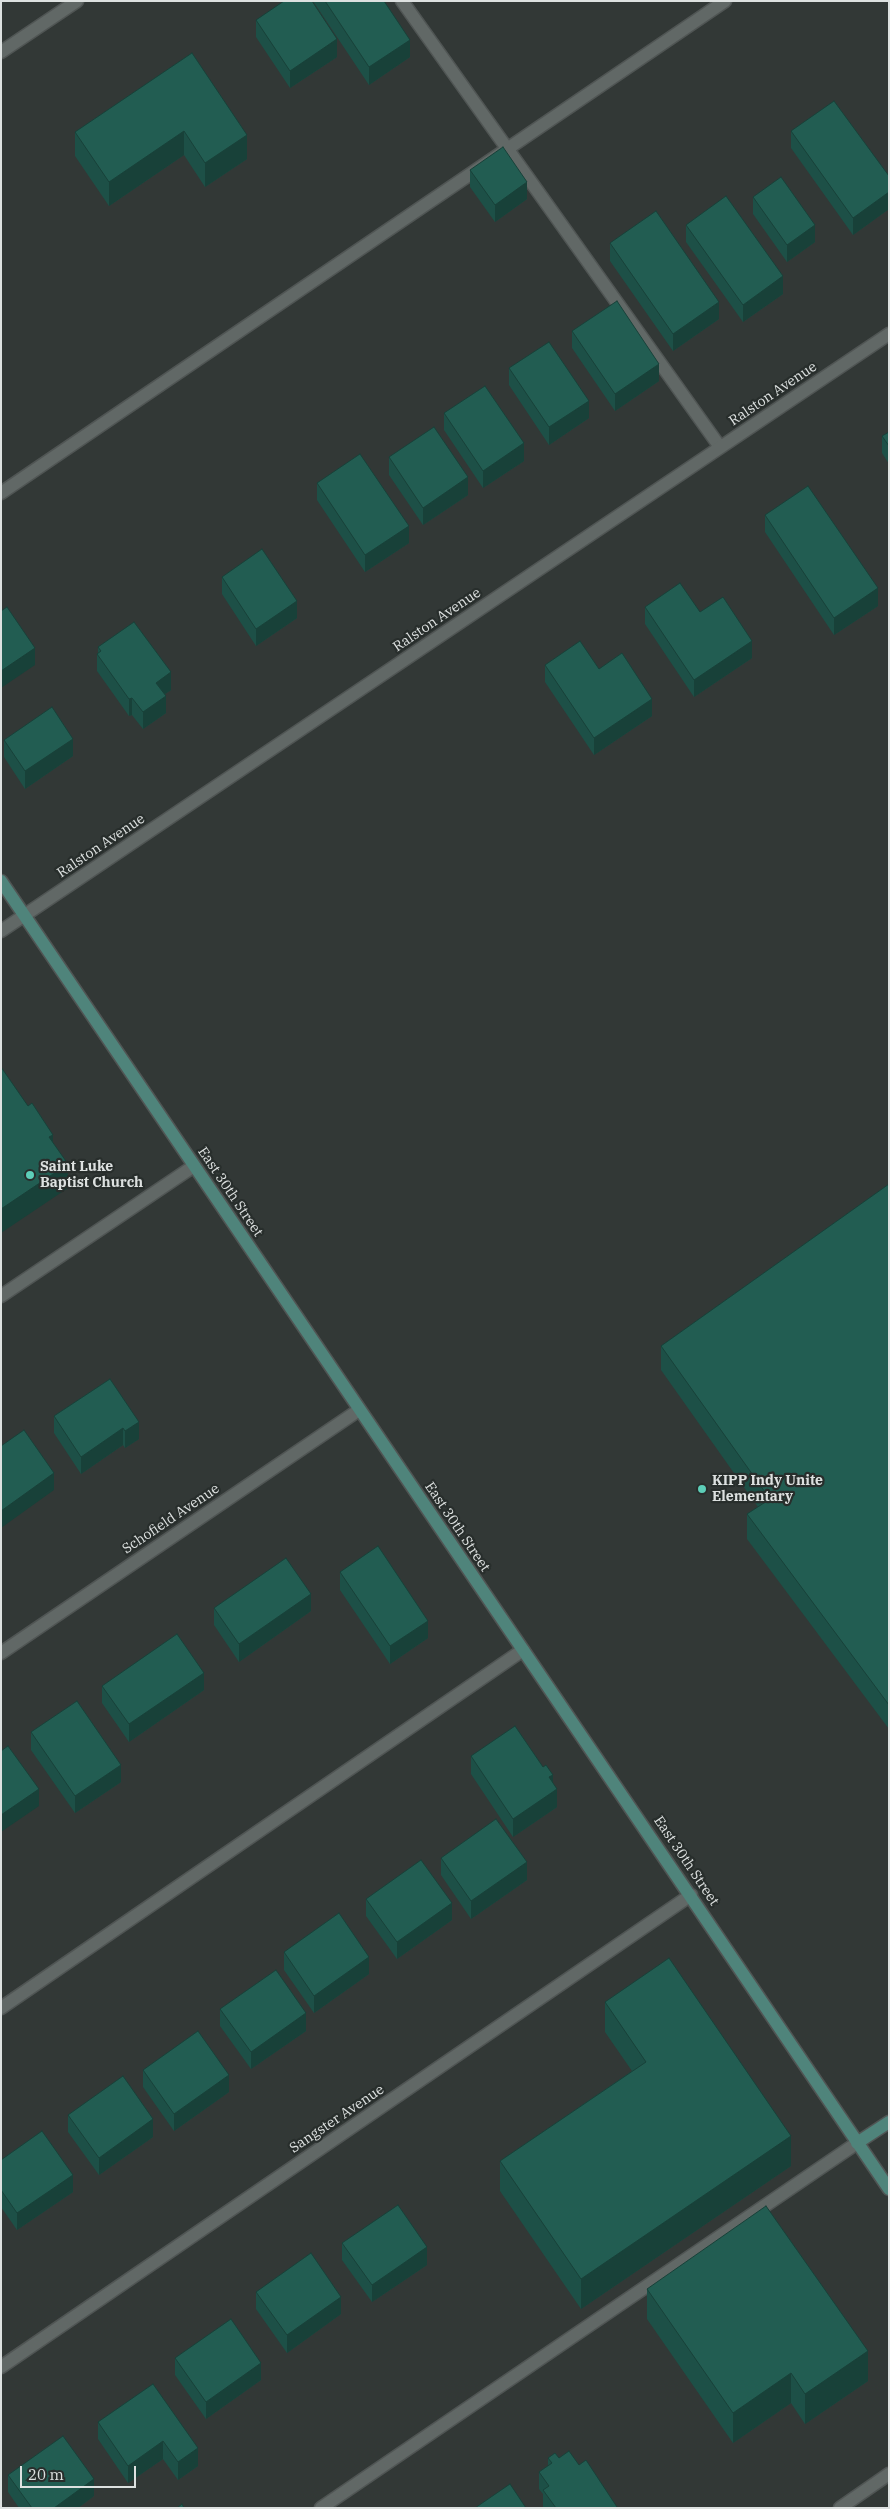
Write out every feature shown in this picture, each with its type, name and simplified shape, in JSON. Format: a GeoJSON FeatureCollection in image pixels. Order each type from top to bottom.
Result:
{"type":"FeatureCollection","features":[{"type":"Feature","properties":{"kind":"main road","name":"East 30th Street"},"geometry":{"type":"LineString","coordinates":[[1,881],[889,2190]]}},
{"type":"Feature","properties":{"kind":"main road"},"geometry":{"type":"LineString","coordinates":[[857,2143],[889,2122]]}},
{"type":"Feature","properties":{"kind":"street"},"geometry":{"type":"LineString","coordinates":[[1,52],[77,1]]}},
{"type":"Feature","properties":{"kind":"street"},"geometry":{"type":"LineString","coordinates":[[402,1],[720,447]]}},
{"type":"Feature","properties":{"kind":"street"},"geometry":{"type":"LineString","coordinates":[[1,493],[725,1]]}},
{"type":"Feature","properties":{"kind":"street","name":"Ralston Avenue"},"geometry":{"type":"LineString","coordinates":[[1,931],[889,334]]}},
{"type":"Feature","properties":{"kind":"street"},"geometry":{"type":"LineString","coordinates":[[1,1296],[194,1166]]}},
{"type":"Feature","properties":{"kind":"street","name":"Schofield Avenue"},"geometry":{"type":"LineString","coordinates":[[1,1653],[359,1410]]}},
{"type":"Feature","properties":{"kind":"street"},"geometry":{"type":"LineString","coordinates":[[1,2008],[523,1650]]}},
{"type":"Feature","properties":{"kind":"street","name":"Sangster Avenue"},"geometry":{"type":"LineString","coordinates":[[1,2367],[690,1895]]}},
{"type":"Feature","properties":{"kind":"street"},"geometry":{"type":"LineString","coordinates":[[321,2508],[857,2143]]}},
{"type":"Feature","properties":{"kind":"street"},"geometry":{"type":"LineString","coordinates":[[840,2508],[889,2474]]}},
{"type":"Feature","properties":{"kind":"building"},"geometry":{"type":"Polygon","coordinates":[[[284,1],[312,1],[337,39],[290,71],[256,20],[284,1]]]}},
{"type":"Feature","properties":{"kind":"building"},"geometry":{"type":"Polygon","coordinates":[[[325,1],[384,1],[410,40],[369,67],[325,1]]]}},
{"type":"Feature","properties":{"kind":"building"},"geometry":{"type":"Polygon","coordinates":[[[192,53],[247,135],[205,163],[184,131],[109,182],[75,132],[192,53]]]}},
{"type":"Feature","properties":{"kind":"building"},"geometry":{"type":"Polygon","coordinates":[[[834,101],[889,176],[889,192],[853,218],[791,131],[834,101]]]}},
{"type":"Feature","properties":{"kind":"building"},"geometry":{"type":"Polygon","coordinates":[[[503,147],[527,182],[495,205],[470,170],[503,147]]]}},
{"type":"Feature","properties":{"kind":"building"},"geometry":{"type":"Polygon","coordinates":[[[781,177],[815,225],[787,245],[753,197],[781,177]]]}},
{"type":"Feature","properties":{"kind":"building"},"geometry":{"type":"Polygon","coordinates":[[[726,196],[783,276],[743,305],[686,225],[726,196]]]}},
{"type":"Feature","properties":{"kind":"building"},"geometry":{"type":"Polygon","coordinates":[[[656,211],[719,302],[673,334],[610,243],[656,211]]]}},
{"type":"Feature","properties":{"kind":"building"},"geometry":{"type":"Polygon","coordinates":[[[617,301],[659,364],[615,394],[572,331],[617,301]]]}},
{"type":"Feature","properties":{"kind":"building"},"geometry":{"type":"Polygon","coordinates":[[[549,342],[589,401],[549,427],[509,368],[549,342]]]}},
{"type":"Feature","properties":{"kind":"building"},"geometry":{"type":"Polygon","coordinates":[[[485,386],[524,443],[483,471],[444,413],[485,386]]]}},
{"type":"Feature","properties":{"kind":"building"},"geometry":{"type":"Polygon","coordinates":[[[434,427],[468,477],[423,508],[389,457],[434,427]]]}},
{"type":"Feature","properties":{"kind":"building"},"geometry":{"type":"Polygon","coordinates":[[[889,432],[889,446],[882,436],[889,432]]]}},
{"type":"Feature","properties":{"kind":"building"},"geometry":{"type":"Polygon","coordinates":[[[360,454],[409,526],[365,555],[317,483],[360,454]]]}},
{"type":"Feature","properties":{"kind":"building"},"geometry":{"type":"Polygon","coordinates":[[[808,486],[878,588],[834,618],[765,515],[808,486]]]}},
{"type":"Feature","properties":{"kind":"building"},"geometry":{"type":"Polygon","coordinates":[[[262,549],[297,601],[256,629],[222,577],[262,549]]]}},
{"type":"Feature","properties":{"kind":"building"},"geometry":{"type":"Polygon","coordinates":[[[680,583],[700,612],[723,597],[752,641],[694,680],[645,607],[680,583]]]}},
{"type":"Feature","properties":{"kind":"building"},"geometry":{"type":"Polygon","coordinates":[[[7,607],[35,648],[1,671],[1,611],[7,607]]]}},
{"type":"Feature","properties":{"kind":"building"},"geometry":{"type":"Polygon","coordinates":[[[134,622],[171,672],[156,683],[166,696],[143,712],[132,698],[129,699],[97,654],[101,651],[98,647],[134,622]]]}},
{"type":"Feature","properties":{"kind":"building"},"geometry":{"type":"Polygon","coordinates":[[[580,641],[599,669],[622,653],[652,699],[594,738],[545,665],[580,641]]]}},
{"type":"Feature","properties":{"kind":"building"},"geometry":{"type":"Polygon","coordinates":[[[52,707],[73,739],[25,771],[4,740],[52,707]]]}},
{"type":"Feature","properties":{"kind":"building","name":"Saint Luke Baptist Church"},"geometry":{"type":"Polygon","coordinates":[[[1,1067],[28,1106],[32,1103],[53,1135],[49,1137],[68,1164],[1,1209],[1,1067]]]}},
{"type":"Feature","properties":{"kind":"building"},"geometry":{"type":"Polygon","coordinates":[[[889,1184],[889,1705],[747,1514],[770,1499],[661,1346],[889,1184]]]}},
{"type":"Feature","properties":{"kind":"building"},"geometry":{"type":"Polygon","coordinates":[[[110,1379],[139,1422],[125,1431],[123,1428],[81,1457],[54,1416],[110,1379]]]}},
{"type":"Feature","properties":{"kind":"building"},"geometry":{"type":"Polygon","coordinates":[[[24,1430],[54,1473],[1,1511],[1,1446],[24,1430]]]}},
{"type":"Feature","properties":{"kind":"building"},"geometry":{"type":"Polygon","coordinates":[[[378,1546],[428,1621],[390,1646],[340,1572],[378,1546]]]}},
{"type":"Feature","properties":{"kind":"building"},"geometry":{"type":"Polygon","coordinates":[[[286,1558],[311,1594],[239,1644],[214,1608],[286,1558]]]}},
{"type":"Feature","properties":{"kind":"building"},"geometry":{"type":"Polygon","coordinates":[[[177,1634],[204,1673],[129,1724],[102,1686],[177,1634]]]}},
{"type":"Feature","properties":{"kind":"building"},"geometry":{"type":"Polygon","coordinates":[[[77,1701],[121,1765],[75,1796],[31,1732],[77,1701]]]}},
{"type":"Feature","properties":{"kind":"building"},"geometry":{"type":"Polygon","coordinates":[[[515,1726],[543,1767],[546,1765],[553,1775],[549,1777],[557,1789],[513,1819],[471,1756],[515,1726]]]}},
{"type":"Feature","properties":{"kind":"building"},"geometry":{"type":"Polygon","coordinates":[[[8,1746],[39,1789],[1,1815],[1,1751],[8,1746]]]}},
{"type":"Feature","properties":{"kind":"building"},"geometry":{"type":"Polygon","coordinates":[[[496,1819],[527,1862],[471,1901],[441,1858],[496,1819]]]}},
{"type":"Feature","properties":{"kind":"building"},"geometry":{"type":"Polygon","coordinates":[[[421,1860],[452,1903],[397,1942],[366,1899],[421,1860]]]}},
{"type":"Feature","properties":{"kind":"building"},"geometry":{"type":"Polygon","coordinates":[[[339,1913],[369,1957],[314,1996],[284,1952],[339,1913]]]}},
{"type":"Feature","properties":{"kind":"building"},"geometry":{"type":"Polygon","coordinates":[[[669,1958],[791,2136],[581,2279],[500,2161],[646,2062],[605,2002],[669,1958]]]}},
{"type":"Feature","properties":{"kind":"building"},"geometry":{"type":"Polygon","coordinates":[[[276,1970],[306,2013],[251,2052],[220,2009],[276,1970]]]}},
{"type":"Feature","properties":{"kind":"building"},"geometry":{"type":"Polygon","coordinates":[[[198,2031],[229,2075],[174,2114],[143,2070],[198,2031]]]}},
{"type":"Feature","properties":{"kind":"building"},"geometry":{"type":"Polygon","coordinates":[[[123,2076],[153,2119],[99,2158],[68,2115],[123,2076]]]}},
{"type":"Feature","properties":{"kind":"building"},"geometry":{"type":"Polygon","coordinates":[[[42,2131],[73,2175],[17,2213],[1,2190],[1,2160],[42,2131]]]}},
{"type":"Feature","properties":{"kind":"building"},"geometry":{"type":"Polygon","coordinates":[[[398,2205],[427,2247],[372,2285],[342,2243],[398,2205]]]}},
{"type":"Feature","properties":{"kind":"building"},"geometry":{"type":"Polygon","coordinates":[[[766,2206],[868,2351],[805,2394],[791,2373],[733,2413],[647,2289],[766,2206]]]}},
{"type":"Feature","properties":{"kind":"building"},"geometry":{"type":"Polygon","coordinates":[[[311,2253],[341,2297],[287,2335],[256,2292],[311,2253]]]}},
{"type":"Feature","properties":{"kind":"building"},"geometry":{"type":"Polygon","coordinates":[[[231,2319],[261,2363],[206,2402],[175,2358],[231,2319]]]}},
{"type":"Feature","properties":{"kind":"building"},"geometry":{"type":"Polygon","coordinates":[[[153,2384],[198,2448],[178,2462],[163,2441],[128,2466],[98,2422],[153,2384]]]}},
{"type":"Feature","properties":{"kind":"building"},"geometry":{"type":"Polygon","coordinates":[[[63,2436],[94,2479],[54,2508],[32,2508],[8,2475],[63,2436]]]}},
{"type":"Feature","properties":{"kind":"building"},"geometry":{"type":"Polygon","coordinates":[[[569,2451],[579,2465],[586,2460],[616,2508],[556,2508],[543,2490],[549,2486],[539,2472],[552,2463],[548,2458],[555,2453],[559,2458],[569,2451]]]}},
{"type":"Feature","properties":{"kind":"building"},"geometry":{"type":"Polygon","coordinates":[[[510,2484],[526,2508],[475,2508],[510,2484]]]}},
{"type":"Feature","properties":{"kind":"place","name":"Saint Luke Baptist Church"},"geometry":{"type":"Point","coordinates":[30,1175]}},
{"type":"Feature","properties":{"kind":"place","name":"KIPP Indy Unite Elementary"},"geometry":{"type":"Point","coordinates":[702,1489]}}]}
